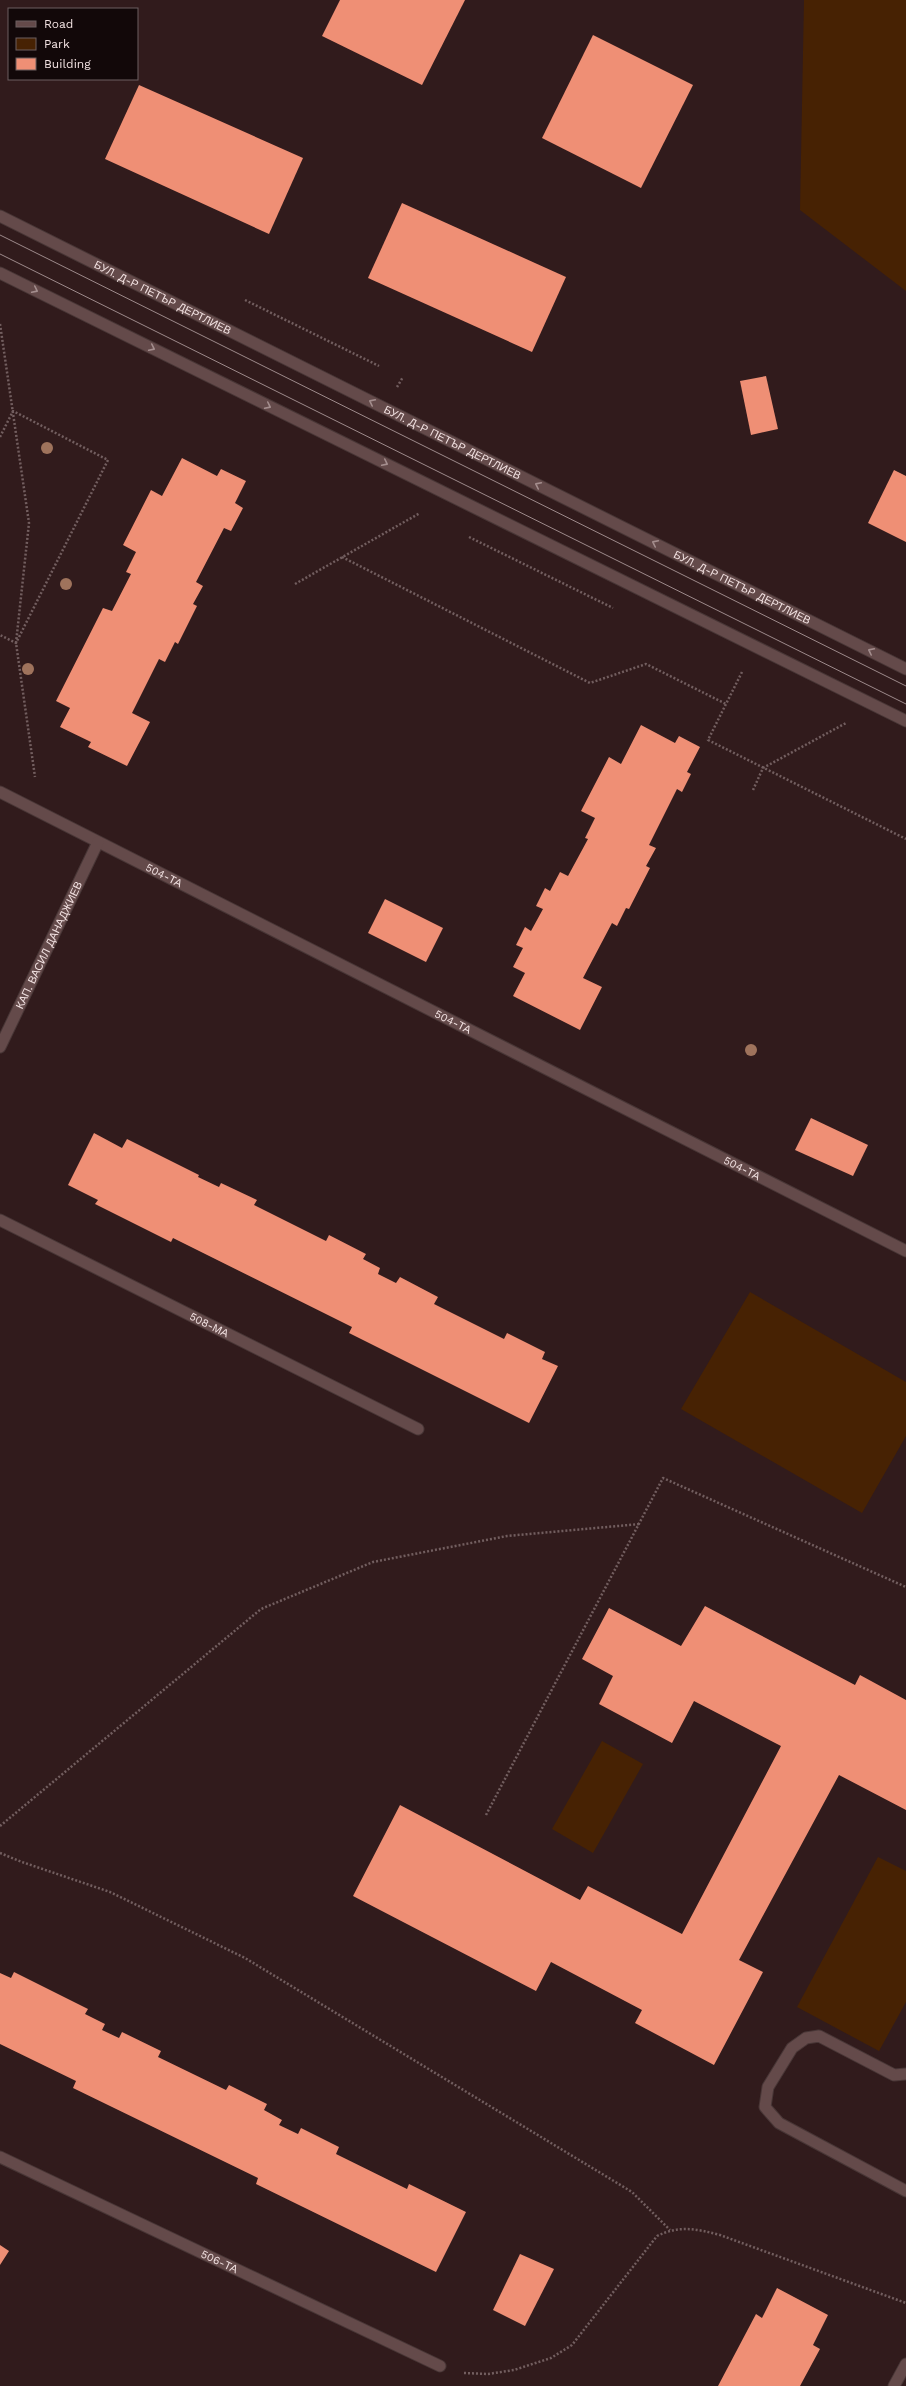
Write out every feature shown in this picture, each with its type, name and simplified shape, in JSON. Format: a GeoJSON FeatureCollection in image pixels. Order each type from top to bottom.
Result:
{"type":"FeatureCollection","features":[{"type":"Feature","properties":{"kind":"street","name":"БУЛ. Д-Р ПЕТЪР ДЕРТЛИЕВ"},"geometry":{"type":"LineString","coordinates":[[0,216],[906,669]]}},
{"type":"Feature","properties":{"kind":"street"},"geometry":{"type":"LineString","coordinates":[[0,273],[906,721]]}},
{"type":"Feature","properties":{"kind":"street","name":"504-ТА"},"geometry":{"type":"LineString","coordinates":[[0,792],[906,1251]]}},
{"type":"Feature","properties":{"kind":"street","name":"КАП. ВАСИЛ ДАНАДЖИЕВ"},"geometry":{"type":"LineString","coordinates":[[0,1047],[98,842]]}},
{"type":"Feature","properties":{"kind":"street","name":"508-МА"},"geometry":{"type":"LineString","coordinates":[[0,1220],[418,1429]]}},
{"type":"Feature","properties":{"kind":"street"},"geometry":{"type":"LineString","coordinates":[[906,2074],[894,2074],[819,2036],[806,2038],[792,2048],[768,2087],[766,2107],[779,2123],[906,2191]]}},
{"type":"Feature","properties":{"kind":"street","name":"506-ТА"},"geometry":{"type":"LineString","coordinates":[[0,2157],[440,2366]]}},
{"type":"Feature","properties":{"kind":"street"},"geometry":{"type":"LineString","coordinates":[[894,2386],[906,2364]]}},
{"type":"Feature","properties":{"kind":"path"},"geometry":{"type":"LineString","coordinates":[[245,300],[379,366]]}},
{"type":"Feature","properties":{"kind":"path"},"geometry":{"type":"LineString","coordinates":[[0,324],[29,523],[16,643],[35,777]]}},
{"type":"Feature","properties":{"kind":"path"},"geometry":{"type":"LineString","coordinates":[[397,389],[402,377]]}},
{"type":"Feature","properties":{"kind":"path"},"geometry":{"type":"LineString","coordinates":[[0,438],[13,411]]}},
{"type":"Feature","properties":{"kind":"path"},"geometry":{"type":"LineString","coordinates":[[13,411],[108,460],[16,643]]}},
{"type":"Feature","properties":{"kind":"path"},"geometry":{"type":"LineString","coordinates":[[295,584],[420,513]]}},
{"type":"Feature","properties":{"kind":"path"},"geometry":{"type":"LineString","coordinates":[[469,537],[613,608]]}},
{"type":"Feature","properties":{"kind":"path"},"geometry":{"type":"LineString","coordinates":[[342,557],[590,683],[646,664],[726,704]]}},
{"type":"Feature","properties":{"kind":"path"},"geometry":{"type":"LineString","coordinates":[[0,635],[16,643]]}},
{"type":"Feature","properties":{"kind":"path"},"geometry":{"type":"LineString","coordinates":[[742,672],[708,740],[906,839]]}},
{"type":"Feature","properties":{"kind":"path"},"geometry":{"type":"LineString","coordinates":[[753,790],[763,768],[846,723]]}},
{"type":"Feature","properties":{"kind":"path"},"geometry":{"type":"LineString","coordinates":[[486,1815],[663,1478],[906,1587]]}},
{"type":"Feature","properties":{"kind":"path"},"geometry":{"type":"LineString","coordinates":[[0,1826],[261,1609],[373,1562],[507,1536],[640,1524]]}},
{"type":"Feature","properties":{"kind":"path"},"geometry":{"type":"LineString","coordinates":[[0,1853],[110,1892],[245,1958],[632,2192],[670,2230]]}},
{"type":"Feature","properties":{"kind":"path"},"geometry":{"type":"LineString","coordinates":[[440,2366],[465,2374],[488,2374],[514,2370],[551,2358],[572,2345],[657,2236],[670,2230],[691,2228],[720,2234],[906,2303]]}},
{"type":"Feature","properties":{"kind":"green space"},"geometry":{"type":"Polygon","coordinates":[[[804,0],[906,0],[906,291],[800,210],[804,0]]]}},
{"type":"Feature","properties":{"kind":"green space"},"geometry":{"type":"Polygon","coordinates":[[[750,1292],[906,1382],[906,1436],[862,1513],[681,1409],[750,1292]]]}},
{"type":"Feature","properties":{"kind":"green space"},"geometry":{"type":"Polygon","coordinates":[[[602,1741],[643,1764],[593,1853],[552,1829],[602,1741]]]}},
{"type":"Feature","properties":{"kind":"green space"},"geometry":{"type":"Polygon","coordinates":[[[878,1857],[906,1871],[906,2002],[879,2051],[797,2007],[878,1857]]]}},
{"type":"Feature","properties":{"kind":"building"},"geometry":{"type":"Polygon","coordinates":[[[340,0],[465,0],[422,85],[322,36],[340,0]]]}},
{"type":"Feature","properties":{"kind":"building"},"geometry":{"type":"Polygon","coordinates":[[[593,35],[693,85],[641,188],[542,138],[593,35]]]}},
{"type":"Feature","properties":{"kind":"building"},"geometry":{"type":"Polygon","coordinates":[[[139,85],[303,158],[269,234],[105,159],[139,85]]]}},
{"type":"Feature","properties":{"kind":"building"},"geometry":{"type":"Polygon","coordinates":[[[402,203],[566,277],[532,352],[368,278],[402,203]]]}},
{"type":"Feature","properties":{"kind":"building"},"geometry":{"type":"Polygon","coordinates":[[[766,376],[778,429],[751,435],[740,381],[766,376]]]}},
{"type":"Feature","properties":{"kind":"building"},"geometry":{"type":"Polygon","coordinates":[[[182,458],[217,476],[221,469],[246,481],[235,503],[243,508],[231,531],[224,528],[196,582],[203,586],[193,604],[197,606],[178,644],[175,642],[165,662],[159,659],[132,713],[150,722],[127,766],[88,747],[91,742],[60,727],[70,708],[56,701],[103,608],[112,611],[131,574],[126,572],[136,552],[123,545],[151,490],[162,496],[182,458]]]}},
{"type":"Feature","properties":{"kind":"building"},"geometry":{"type":"Polygon","coordinates":[[[894,470],[906,476],[906,542],[868,523],[894,470]]]}},
{"type":"Feature","properties":{"kind":"building"},"geometry":{"type":"Polygon","coordinates":[[[641,725],[675,743],[679,736],[700,747],[687,772],[691,774],[682,792],[677,789],[649,845],[656,848],[646,866],[650,868],[629,909],[626,908],[617,926],[612,923],[583,978],[602,987],[580,1030],[513,996],[525,973],[513,967],[523,948],[516,945],[525,927],[531,931],[543,909],[536,906],[545,888],[550,891],[560,872],[568,876],[588,839],[585,838],[595,818],[581,811],[609,757],[621,764],[641,725]]]}},
{"type":"Feature","properties":{"kind":"building"},"geometry":{"type":"Polygon","coordinates":[[[385,899],[443,928],[426,962],[368,933],[385,899]]]}},
{"type":"Feature","properties":{"kind":"building"},"geometry":{"type":"Polygon","coordinates":[[[811,1118],[868,1145],[853,1176],[795,1150],[811,1118]]]}},
{"type":"Feature","properties":{"kind":"building"},"geometry":{"type":"Polygon","coordinates":[[[94,1133],[122,1148],[127,1139],[199,1175],[198,1177],[219,1187],[221,1183],[257,1200],[254,1205],[326,1241],[329,1235],[366,1254],[363,1259],[380,1268],[378,1274],[396,1283],[400,1277],[438,1297],[434,1304],[504,1339],[507,1333],[545,1352],[542,1359],[558,1366],[529,1423],[349,1333],[352,1327],[173,1238],[171,1242],[95,1204],[98,1200],[68,1185],[94,1133]]]}},
{"type":"Feature","properties":{"kind":"building"},"geometry":{"type":"Polygon","coordinates":[[[705,1606],[855,1685],[860,1675],[906,1700],[906,1810],[839,1775],[739,1960],[763,1972],[714,2065],[635,2023],[642,2010],[551,1962],[536,1991],[353,1896],[400,1805],[580,1900],[588,1886],[682,1934],[781,1746],[694,1701],[672,1743],[599,1704],[613,1676],[582,1659],[609,1608],[681,1646],[705,1606]]]}},
{"type":"Feature","properties":{"kind":"building"},"geometry":{"type":"Polygon","coordinates":[[[14,1972],[88,2009],[85,2014],[105,2024],[102,2030],[119,2038],[122,2032],[161,2051],[158,2057],[226,2090],[229,2085],[267,2104],[264,2110],[282,2120],[279,2125],[298,2134],[301,2128],[339,2147],[336,2154],[407,2189],[409,2184],[466,2212],[436,2272],[256,2184],[258,2178],[73,2088],[76,2081],[0,2044],[0,1973],[11,1978],[14,1972]]]}},
{"type":"Feature","properties":{"kind":"building"},"geometry":{"type":"Polygon","coordinates":[[[0,2245],[9,2251],[0,2265],[0,2245]]]}},
{"type":"Feature","properties":{"kind":"building"},"geometry":{"type":"Polygon","coordinates":[[[520,2254],[554,2269],[525,2326],[493,2310],[520,2254]]]}},
{"type":"Feature","properties":{"kind":"building"},"geometry":{"type":"Polygon","coordinates":[[[777,2288],[828,2315],[813,2345],[820,2349],[800,2386],[718,2386],[756,2314],[762,2318],[777,2288]]]}},
{"type":"Feature","properties":{"kind":"tram line"},"geometry":{"type":"LineString","coordinates":[[0,235],[906,686]]}},
{"type":"Feature","properties":{"kind":"tram line"},"geometry":{"type":"LineString","coordinates":[[0,254],[906,704]]}}]}
